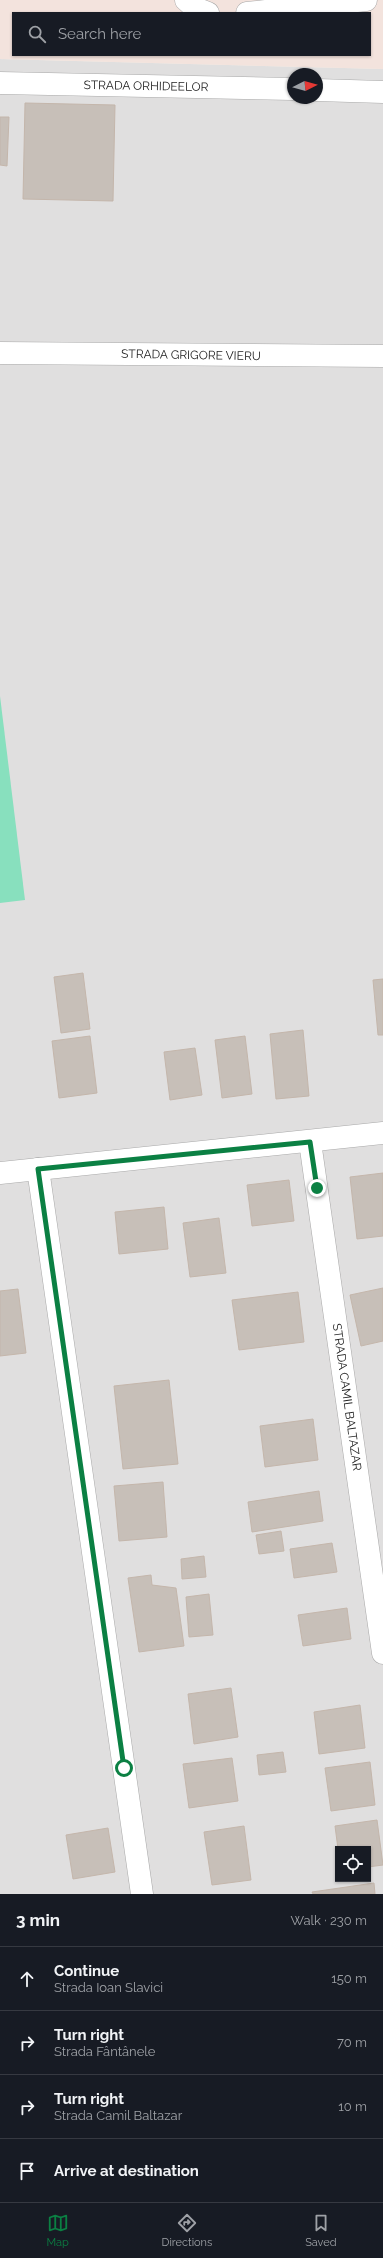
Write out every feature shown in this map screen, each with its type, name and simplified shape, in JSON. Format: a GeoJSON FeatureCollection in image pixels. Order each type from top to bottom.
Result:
{"type":"FeatureCollection","features":[{"type":"Feature","properties":{"kind":"street"},"geometry":{"type":"LineString","coordinates":[[186,0],[195,8],[205,12]]}},
{"type":"Feature","properties":{"kind":"street"},"geometry":{"type":"LineString","coordinates":[[256,12],[366,0]]}},
{"type":"Feature","properties":{"kind":"street","name":"STRADA ORHIDEELOR"},"geometry":{"type":"LineString","coordinates":[[0,83],[287,90]]}},
{"type":"Feature","properties":{"kind":"street"},"geometry":{"type":"LineString","coordinates":[[323,90],[383,92]]}},
{"type":"Feature","properties":{"kind":"street","name":"STRADA GRIGORE VIERU"},"geometry":{"type":"LineString","coordinates":[[0,353],[383,356]]}},
{"type":"Feature","properties":{"kind":"street"},"geometry":{"type":"LineString","coordinates":[[0,1173],[310,1142],[383,1132]]}},
{"type":"Feature","properties":{"kind":"street","name":"STRADA CAMIL BALTAZAR"},"geometry":{"type":"LineString","coordinates":[[310,1142],[383,1653]]}},
{"type":"Feature","properties":{"kind":"street"},"geometry":{"type":"LineString","coordinates":[[38,1169],[142,1894]]}},
{"type":"Feature","properties":{"kind":"shaded area"},"geometry":{"type":"Polygon","coordinates":[[[0,0],[383,0],[383,69],[0,59],[0,0]]]}},
{"type":"Feature","properties":{"kind":"shaded area"},"geometry":{"type":"Polygon","coordinates":[[[0,59],[383,69],[383,1894],[0,1894],[0,59]]]}},
{"type":"Feature","properties":{"kind":"green space"},"geometry":{"type":"Polygon","coordinates":[[[0,696],[25,900],[0,903],[0,696]]]}},
{"type":"Feature","properties":{"kind":"building"},"geometry":{"type":"Polygon","coordinates":[[[25,103],[115,105],[113,201],[23,199],[25,103]]]}},
{"type":"Feature","properties":{"kind":"building"},"geometry":{"type":"Polygon","coordinates":[[[0,117],[9,117],[7,166],[0,165],[0,117]]]}},
{"type":"Feature","properties":{"kind":"building"},"geometry":{"type":"Polygon","coordinates":[[[83,973],[90,1029],[61,1033],[54,977],[83,973]]]}},
{"type":"Feature","properties":{"kind":"building"},"geometry":{"type":"Polygon","coordinates":[[[383,979],[383,1035],[378,1035],[373,980],[383,979]]]}},
{"type":"Feature","properties":{"kind":"building"},"geometry":{"type":"Polygon","coordinates":[[[303,1030],[309,1096],[276,1099],[270,1034],[303,1030]]]}},
{"type":"Feature","properties":{"kind":"building"},"geometry":{"type":"Polygon","coordinates":[[[90,1036],[97,1093],[59,1098],[52,1041],[90,1036]]]}},
{"type":"Feature","properties":{"kind":"building"},"geometry":{"type":"Polygon","coordinates":[[[245,1036],[252,1094],[222,1098],[215,1040],[245,1036]]]}},
{"type":"Feature","properties":{"kind":"building"},"geometry":{"type":"Polygon","coordinates":[[[195,1048],[202,1095],[170,1100],[164,1052],[195,1048]]]}},
{"type":"Feature","properties":{"kind":"building"},"geometry":{"type":"Polygon","coordinates":[[[383,1173],[383,1236],[357,1239],[350,1177],[383,1173]]]}},
{"type":"Feature","properties":{"kind":"building"},"geometry":{"type":"Polygon","coordinates":[[[289,1180],[294,1221],[252,1226],[247,1185],[289,1180]]]}},
{"type":"Feature","properties":{"kind":"building"},"geometry":{"type":"Polygon","coordinates":[[[164,1207],[168,1249],[119,1254],[115,1212],[164,1207]]]}},
{"type":"Feature","properties":{"kind":"building"},"geometry":{"type":"Polygon","coordinates":[[[219,1218],[226,1273],[190,1277],[183,1223],[219,1218]]]}},
{"type":"Feature","properties":{"kind":"building"},"geometry":{"type":"Polygon","coordinates":[[[383,1288],[383,1341],[361,1346],[350,1295],[383,1288]]]}},
{"type":"Feature","properties":{"kind":"building"},"geometry":{"type":"Polygon","coordinates":[[[18,1289],[26,1353],[0,1356],[0,1291],[18,1289]]]}},
{"type":"Feature","properties":{"kind":"building"},"geometry":{"type":"Polygon","coordinates":[[[298,1292],[304,1342],[239,1350],[232,1300],[298,1292]]]}},
{"type":"Feature","properties":{"kind":"building"},"geometry":{"type":"Polygon","coordinates":[[[169,1380],[178,1464],[123,1469],[114,1386],[169,1380]]]}},
{"type":"Feature","properties":{"kind":"building"},"geometry":{"type":"Polygon","coordinates":[[[313,1419],[318,1460],[265,1467],[260,1426],[313,1419]]]}},
{"type":"Feature","properties":{"kind":"building"},"geometry":{"type":"Polygon","coordinates":[[[163,1482],[167,1537],[119,1541],[114,1486],[163,1482]]]}},
{"type":"Feature","properties":{"kind":"building"},"geometry":{"type":"Polygon","coordinates":[[[319,1491],[323,1521],[252,1532],[248,1502],[319,1491]]]}},
{"type":"Feature","properties":{"kind":"building"},"geometry":{"type":"Polygon","coordinates":[[[281,1531],[284,1551],[259,1554],[256,1535],[281,1531]]]}},
{"type":"Feature","properties":{"kind":"building"},"geometry":{"type":"Polygon","coordinates":[[[332,1543],[337,1572],[294,1578],[290,1549],[332,1543]]]}},
{"type":"Feature","properties":{"kind":"building"},"geometry":{"type":"Polygon","coordinates":[[[204,1556],[206,1577],[182,1579],[181,1559],[204,1556]]]}},
{"type":"Feature","properties":{"kind":"building"},"geometry":{"type":"Polygon","coordinates":[[[151,1575],[152,1585],[176,1588],[184,1646],[139,1652],[128,1578],[151,1575]]]}},
{"type":"Feature","properties":{"kind":"building"},"geometry":{"type":"Polygon","coordinates":[[[209,1594],[213,1635],[189,1637],[186,1597],[209,1594]]]}},
{"type":"Feature","properties":{"kind":"building"},"geometry":{"type":"Polygon","coordinates":[[[347,1608],[351,1639],[303,1646],[298,1615],[347,1608]]]}},
{"type":"Feature","properties":{"kind":"building"},"geometry":{"type":"Polygon","coordinates":[[[231,1688],[238,1737],[194,1744],[188,1694],[231,1688]]]}},
{"type":"Feature","properties":{"kind":"building"},"geometry":{"type":"Polygon","coordinates":[[[360,1705],[365,1748],[319,1754],[314,1712],[360,1705]]]}},
{"type":"Feature","properties":{"kind":"building"},"geometry":{"type":"Polygon","coordinates":[[[283,1752],[286,1772],[259,1775],[257,1755],[283,1752]]]}},
{"type":"Feature","properties":{"kind":"building"},"geometry":{"type":"Polygon","coordinates":[[[232,1758],[238,1801],[189,1808],[183,1764],[232,1758]]]}},
{"type":"Feature","properties":{"kind":"building"},"geometry":{"type":"Polygon","coordinates":[[[370,1762],[375,1805],[331,1811],[325,1768],[370,1762]]]}},
{"type":"Feature","properties":{"kind":"building"},"geometry":{"type":"Polygon","coordinates":[[[377,1820],[383,1865],[371,1867],[371,1846],[338,1846],[335,1826],[377,1820]]]}},
{"type":"Feature","properties":{"kind":"building"},"geometry":{"type":"Polygon","coordinates":[[[244,1826],[251,1880],[212,1885],[204,1832],[244,1826]]]}},
{"type":"Feature","properties":{"kind":"building"},"geometry":{"type":"Polygon","coordinates":[[[108,1828],[115,1872],[73,1879],[66,1835],[108,1828]]]}},
{"type":"Feature","properties":{"kind":"building"},"geometry":{"type":"Polygon","coordinates":[[[374,1883],[375,1894],[313,1894],[312,1892],[374,1883]]]}},
{"type":"Feature","properties":{"kind":"route"},"geometry":{"type":"LineString","coordinates":[[124,1768],[38,1169],[310,1142],[317,1188]]}}]}
